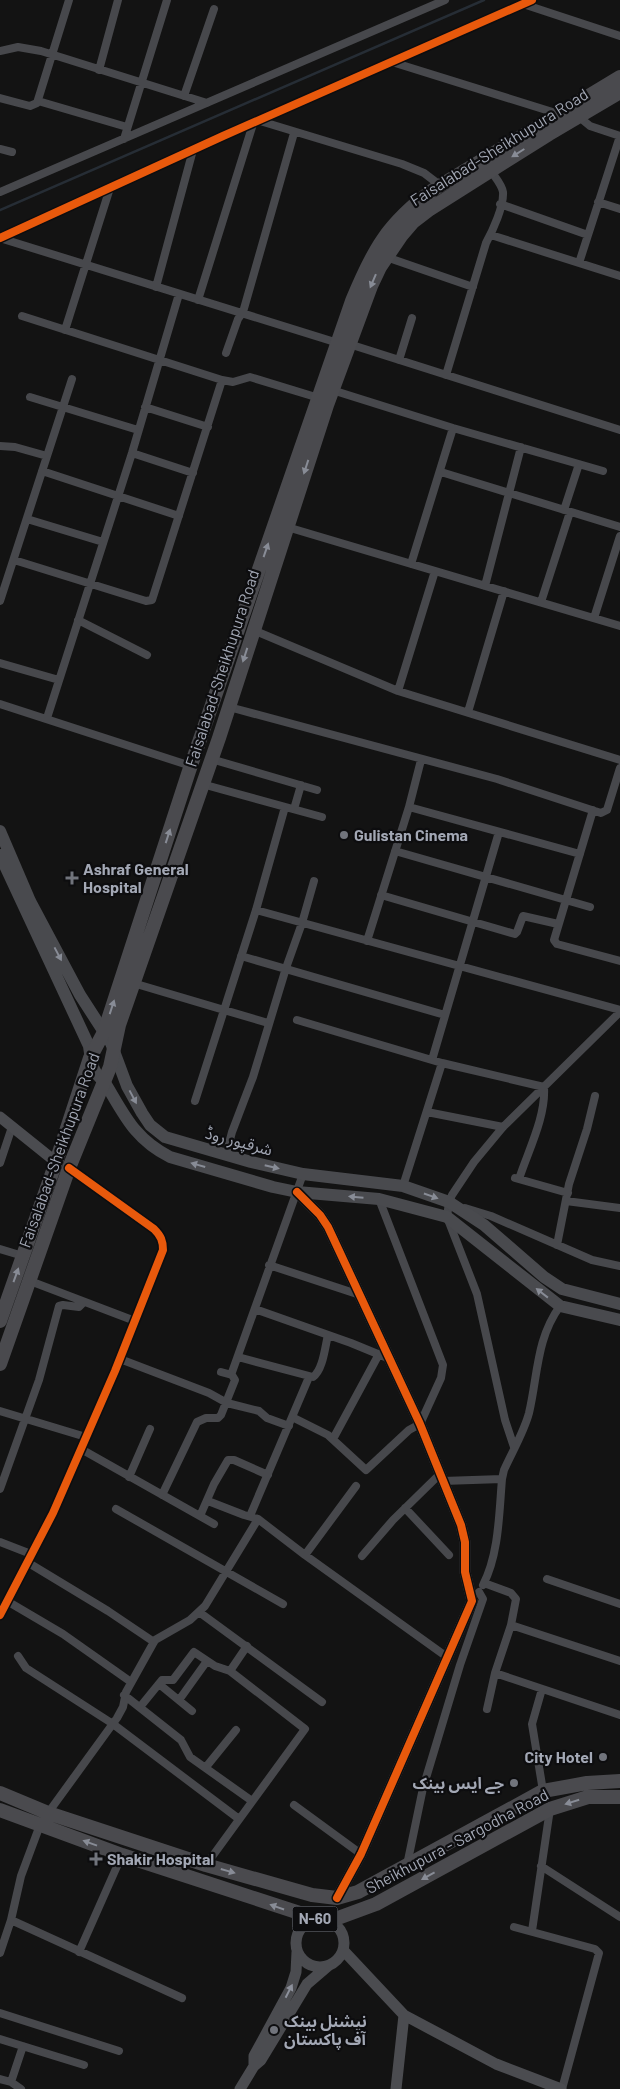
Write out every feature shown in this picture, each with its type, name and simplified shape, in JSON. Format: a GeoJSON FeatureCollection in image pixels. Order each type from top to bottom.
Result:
{"type":"FeatureCollection","features":[{"type":"Feature","properties":{"kind":"highway","name":"Faisalabad-Sheikhupura Road"},"geometry":{"type":"LineString","coordinates":[[0,1321],[3,1302],[23,1256],[90,1058],[104,1032],[191,766],[319,398],[371,286],[386,258],[413,222],[491,170],[545,129],[559,114],[620,77]]}},
{"type":"Feature","properties":{"kind":"highway","name":"Faisalabad-Sheikhupura Road"},"geometry":{"type":"LineString","coordinates":[[0,1364],[69,1168],[110,1067],[119,1026],[133,983],[229,707],[332,390],[343,344],[365,270],[381,241],[407,212],[441,186],[545,129],[578,116],[620,92]]}},
{"type":"Feature","properties":{"kind":"highway","name":"Sheikhupura - Sargodha Road"},"geometry":{"type":"LineString","coordinates":[[1,1812],[44,1819],[312,1896],[342,1897],[372,1884],[543,1791],[587,1783],[620,1780]]}},
{"type":"Feature","properties":{"kind":"highway","name":"Sheikhupura - Sargodha Road"},"geometry":{"type":"LineString","coordinates":[[0,1793],[44,1819],[122,1855],[318,1919],[338,1918],[370,1906],[550,1809],[588,1797],[620,1797]]}},
{"type":"Feature","properties":{"kind":"highway"},"geometry":{"type":"LineString","coordinates":[[370,1906],[366,1899],[372,1884]]}},
{"type":"Feature","properties":{"kind":"highway"},"geometry":{"type":"LineString","coordinates":[[342,1897],[351,1899],[352,1903],[348,1915]]}},
{"type":"Feature","properties":{"kind":"main road","name":"شرقپور روڈ"},"geometry":{"type":"LineString","coordinates":[[0,830],[30,901],[80,995],[114,1051],[127,1086],[150,1125],[164,1137],[226,1156],[302,1174],[403,1186],[449,1202],[484,1225],[544,1277],[562,1289],[620,1304]]}},
{"type":"Feature","properties":{"kind":"main road"},"geometry":{"type":"LineString","coordinates":[[0,855],[89,1046],[94,1070],[104,1082],[138,1136],[156,1150],[170,1157],[273,1187],[297,1192],[379,1200],[447,1217],[560,1306],[620,1320]]}},
{"type":"Feature","properties":{"kind":"main road"},"geometry":{"type":"LineString","coordinates":[[156,1150],[164,1137]]}},
{"type":"Feature","properties":{"kind":"street"},"geometry":{"type":"LineString","coordinates":[[0,98],[32,106],[38,101],[68,0]]}},
{"type":"Feature","properties":{"kind":"street"},"geometry":{"type":"LineString","coordinates":[[99,70],[118,0]]}},
{"type":"Feature","properties":{"kind":"street"},"geometry":{"type":"LineString","coordinates":[[124,139],[167,0]]}},
{"type":"Feature","properties":{"kind":"street"},"geometry":{"type":"LineString","coordinates":[[0,192],[446,0]]}},
{"type":"Feature","properties":{"kind":"street"},"geometry":{"type":"LineString","coordinates":[[0,238],[193,150],[532,0]]}},
{"type":"Feature","properties":{"kind":"street"},"geometry":{"type":"LineString","coordinates":[[523,4],[620,36]]}},
{"type":"Feature","properties":{"kind":"street"},"geometry":{"type":"LineString","coordinates":[[184,96],[214,9]]}},
{"type":"Feature","properties":{"kind":"street"},"geometry":{"type":"LineString","coordinates":[[0,51],[18,47],[52,54],[207,103]]}},
{"type":"Feature","properties":{"kind":"street"},"geometry":{"type":"LineString","coordinates":[[392,62],[559,114]]}},
{"type":"Feature","properties":{"kind":"street"},"geometry":{"type":"LineString","coordinates":[[38,101],[128,127]]}},
{"type":"Feature","properties":{"kind":"street"},"geometry":{"type":"LineString","coordinates":[[578,116],[590,126],[620,136],[579,263]]}},
{"type":"Feature","properties":{"kind":"street"},"geometry":{"type":"LineString","coordinates":[[256,122],[402,164],[424,173],[441,186]]}},
{"type":"Feature","properties":{"kind":"street"},"geometry":{"type":"LineString","coordinates":[[198,300],[256,122]]}},
{"type":"Feature","properties":{"kind":"street"},"geometry":{"type":"LineString","coordinates":[[226,353],[243,312],[294,133]]}},
{"type":"Feature","properties":{"kind":"street"},"geometry":{"type":"LineString","coordinates":[[0,149],[12,152]]}},
{"type":"Feature","properties":{"kind":"street"},"geometry":{"type":"LineString","coordinates":[[156,287],[193,150]]}},
{"type":"Feature","properties":{"kind":"street"},"geometry":{"type":"LineString","coordinates":[[446,375],[486,243],[491,235],[500,204],[502,190],[491,170]]}},
{"type":"Feature","properties":{"kind":"street"},"geometry":{"type":"LineString","coordinates":[[65,330],[110,188]]}},
{"type":"Feature","properties":{"kind":"street"},"geometry":{"type":"LineString","coordinates":[[598,202],[620,209]]}},
{"type":"Feature","properties":{"kind":"street"},"geometry":{"type":"LineString","coordinates":[[500,204],[588,235]]}},
{"type":"Feature","properties":{"kind":"street"},"geometry":{"type":"LineString","coordinates":[[491,235],[620,276]]}},
{"type":"Feature","properties":{"kind":"street"},"geometry":{"type":"LineString","coordinates":[[0,238],[620,430]]}},
{"type":"Feature","properties":{"kind":"street"},"geometry":{"type":"LineString","coordinates":[[386,258],[473,287]]}},
{"type":"Feature","properties":{"kind":"street"},"geometry":{"type":"LineString","coordinates":[[47,718],[132,453],[179,294]]}},
{"type":"Feature","properties":{"kind":"street"},"geometry":{"type":"LineString","coordinates":[[22,316],[222,380],[233,382],[250,377],[319,398]]}},
{"type":"Feature","properties":{"kind":"street"},"geometry":{"type":"LineString","coordinates":[[398,360],[412,318]]}},
{"type":"Feature","properties":{"kind":"street"},"geometry":{"type":"LineString","coordinates":[[0,601],[72,379]]}},
{"type":"Feature","properties":{"kind":"street"},"geometry":{"type":"LineString","coordinates":[[14,560],[146,601],[152,600],[222,380]]}},
{"type":"Feature","properties":{"kind":"street"},"geometry":{"type":"LineString","coordinates":[[332,390],[603,472]]}},
{"type":"Feature","properties":{"kind":"street"},"geometry":{"type":"LineString","coordinates":[[30,397],[138,430]]}},
{"type":"Feature","properties":{"kind":"street"},"geometry":{"type":"LineString","coordinates":[[145,407],[208,427]]}},
{"type":"Feature","properties":{"kind":"street"},"geometry":{"type":"LineString","coordinates":[[411,564],[441,472],[453,428]]}},
{"type":"Feature","properties":{"kind":"street"},"geometry":{"type":"LineString","coordinates":[[0,446],[24,449],[47,456]]}},
{"type":"Feature","properties":{"kind":"street"},"geometry":{"type":"LineString","coordinates":[[485,586],[521,447]]}},
{"type":"Feature","properties":{"kind":"street"},"geometry":{"type":"LineString","coordinates":[[132,453],[193,473]]}},
{"type":"Feature","properties":{"kind":"street"},"geometry":{"type":"LineString","coordinates":[[541,602],[579,464]]}},
{"type":"Feature","properties":{"kind":"street"},"geometry":{"type":"LineString","coordinates":[[42,471],[180,516]]}},
{"type":"Feature","properties":{"kind":"street"},"geometry":{"type":"LineString","coordinates":[[441,472],[620,527]]}},
{"type":"Feature","properties":{"kind":"street"},"geometry":{"type":"LineString","coordinates":[[27,519],[103,542]]}},
{"type":"Feature","properties":{"kind":"street"},"geometry":{"type":"LineString","coordinates":[[287,527],[620,626]]}},
{"type":"Feature","properties":{"kind":"street"},"geometry":{"type":"LineString","coordinates":[[594,618],[620,536]]}},
{"type":"Feature","properties":{"kind":"street"},"geometry":{"type":"LineString","coordinates":[[398,691],[435,571]]}},
{"type":"Feature","properties":{"kind":"street"},"geometry":{"type":"LineString","coordinates":[[468,712],[504,591]]}},
{"type":"Feature","properties":{"kind":"street"},"geometry":{"type":"LineString","coordinates":[[78,620],[146,655]]}},
{"type":"Feature","properties":{"kind":"street"},"geometry":{"type":"LineString","coordinates":[[253,630],[398,691],[620,760]]}},
{"type":"Feature","properties":{"kind":"street"},"geometry":{"type":"LineString","coordinates":[[0,663],[59,680]]}},
{"type":"Feature","properties":{"kind":"street"},"geometry":{"type":"LineString","coordinates":[[0,704],[191,766]]}},
{"type":"Feature","properties":{"kind":"street"},"geometry":{"type":"LineString","coordinates":[[229,707],[506,782],[601,813],[606,811],[620,768]]}},
{"type":"Feature","properties":{"kind":"street"},"geometry":{"type":"LineString","coordinates":[[211,759],[317,790]]}},
{"type":"Feature","properties":{"kind":"street"},"geometry":{"type":"LineString","coordinates":[[367,941],[409,807],[421,760]]}},
{"type":"Feature","properties":{"kind":"street"},"geometry":{"type":"LineString","coordinates":[[202,784],[322,817]]}},
{"type":"Feature","properties":{"kind":"street"},"geometry":{"type":"LineString","coordinates":[[294,810],[301,785]]}},
{"type":"Feature","properties":{"kind":"street"},"geometry":{"type":"LineString","coordinates":[[195,1101],[256,910],[285,807]]}},
{"type":"Feature","properties":{"kind":"street"},"geometry":{"type":"LineString","coordinates":[[409,807],[580,854]]}},
{"type":"Feature","properties":{"kind":"street"},"geometry":{"type":"LineString","coordinates":[[593,810],[554,938],[557,944],[620,961]]}},
{"type":"Feature","properties":{"kind":"street"},"geometry":{"type":"LineString","coordinates":[[432,1060],[500,832]]}},
{"type":"Feature","properties":{"kind":"street"},"geometry":{"type":"LineString","coordinates":[[395,851],[590,907]]}},
{"type":"Feature","properties":{"kind":"street"},"geometry":{"type":"LineString","coordinates":[[226,1156],[232,1132],[253,1077],[268,1023],[302,923],[314,881]]}},
{"type":"Feature","properties":{"kind":"street"},"geometry":{"type":"LineString","coordinates":[[381,895],[514,934],[517,932],[523,916],[558,924]]}},
{"type":"Feature","properties":{"kind":"street"},"geometry":{"type":"LineString","coordinates":[[256,910],[620,1011],[503,1127],[474,1162],[449,1202],[447,1217],[476,1294],[505,1420],[514,1447]]}},
{"type":"Feature","properties":{"kind":"street"},"geometry":{"type":"LineString","coordinates":[[241,956],[445,1015]]}},
{"type":"Feature","properties":{"kind":"street"},"geometry":{"type":"LineString","coordinates":[[133,983],[268,1023]]}},
{"type":"Feature","properties":{"kind":"street"},"geometry":{"type":"LineString","coordinates":[[296,1020],[432,1060],[544,1087]]}},
{"type":"Feature","properties":{"kind":"street"},"geometry":{"type":"LineString","coordinates":[[403,1186],[442,1062]]}},
{"type":"Feature","properties":{"kind":"street"},"geometry":{"type":"LineString","coordinates":[[544,1087],[543,1104],[538,1123],[517,1179],[567,1197],[620,1208]]}},
{"type":"Feature","properties":{"kind":"street"},"geometry":{"type":"LineString","coordinates":[[557,1245],[567,1197],[595,1096]]}},
{"type":"Feature","properties":{"kind":"street"},"geometry":{"type":"LineString","coordinates":[[427,1112],[503,1127]]}},
{"type":"Feature","properties":{"kind":"street"},"geometry":{"type":"LineString","coordinates":[[0,1117],[56,1162]]}},
{"type":"Feature","properties":{"kind":"street"},"geometry":{"type":"LineString","coordinates":[[0,1164],[2,1150],[12,1127]]}},
{"type":"Feature","properties":{"kind":"street"},"geometry":{"type":"LineString","coordinates":[[0,1615],[52,1514],[120,1359],[163,1250],[163,1242],[160,1235],[154,1229],[69,1168]]}},
{"type":"Feature","properties":{"kind":"street"},"geometry":{"type":"LineString","coordinates":[[231,1375],[302,1174]]}},
{"type":"Feature","properties":{"kind":"street"},"geometry":{"type":"LineString","coordinates":[[297,1192],[320,1215],[328,1227],[420,1424],[461,1525],[465,1542],[465,1572],[475,1597]]}},
{"type":"Feature","properties":{"kind":"street"},"geometry":{"type":"LineString","coordinates":[[292,1417],[328,1434],[366,1470],[409,1430],[420,1424],[441,1378],[443,1365],[379,1200]]}},
{"type":"Feature","properties":{"kind":"street"},"geometry":{"type":"LineString","coordinates":[[449,1202],[491,1216],[592,1260],[620,1266]]}},
{"type":"Feature","properties":{"kind":"street"},"geometry":{"type":"LineString","coordinates":[[0,1249],[23,1256]]}},
{"type":"Feature","properties":{"kind":"street"},"geometry":{"type":"LineString","coordinates":[[270,1265],[360,1295]]}},
{"type":"Feature","properties":{"kind":"street"},"geometry":{"type":"LineString","coordinates":[[30,1280],[135,1321]]}},
{"type":"Feature","properties":{"kind":"street"},"geometry":{"type":"LineString","coordinates":[[0,1489],[39,1380],[59,1306],[79,1307],[84,1302]]}},
{"type":"Feature","properties":{"kind":"street"},"geometry":{"type":"LineString","coordinates":[[342,1897],[447,1657],[475,1597],[484,1583],[494,1549],[504,1470],[528,1415],[542,1339],[548,1324],[560,1306]]}},
{"type":"Feature","properties":{"kind":"street"},"geometry":{"type":"LineString","coordinates":[[255,1309],[390,1359]]}},
{"type":"Feature","properties":{"kind":"street"},"geometry":{"type":"LineString","coordinates":[[238,1357],[314,1377],[317,1373],[328,1335]]}},
{"type":"Feature","properties":{"kind":"street"},"geometry":{"type":"LineString","coordinates":[[333,1439],[379,1354]]}},
{"type":"Feature","properties":{"kind":"street"},"geometry":{"type":"LineString","coordinates":[[120,1359],[209,1392],[227,1403],[259,1411],[272,1421],[289,1426]]}},
{"type":"Feature","properties":{"kind":"street"},"geometry":{"type":"LineString","coordinates":[[162,1495],[197,1422],[206,1418],[219,1418],[227,1403],[234,1378],[221,1372]]}},
{"type":"Feature","properties":{"kind":"street"},"geometry":{"type":"LineString","coordinates":[[0,1953],[11,1920],[21,1876],[44,1819],[113,1724],[123,1707],[124,1695],[154,1642],[158,1637],[190,1620],[199,1612],[226,1570],[254,1518],[268,1475],[309,1377]]}},
{"type":"Feature","properties":{"kind":"street"},"geometry":{"type":"LineString","coordinates":[[0,1411],[86,1437]]}},
{"type":"Feature","properties":{"kind":"street"},"geometry":{"type":"LineString","coordinates":[[129,1477],[150,1429]]}},
{"type":"Feature","properties":{"kind":"street"},"geometry":{"type":"LineString","coordinates":[[81,1449],[214,1524]]}},
{"type":"Feature","properties":{"kind":"street"},"geometry":{"type":"LineString","coordinates":[[200,1516],[214,1484],[228,1460],[234,1460],[268,1475]]}},
{"type":"Feature","properties":{"kind":"street"},"geometry":{"type":"LineString","coordinates":[[362,1556],[405,1508],[442,1478],[502,1479]]}},
{"type":"Feature","properties":{"kind":"street"},"geometry":{"type":"LineString","coordinates":[[305,1555],[356,1486]]}},
{"type":"Feature","properties":{"kind":"street"},"geometry":{"type":"LineString","coordinates":[[208,1501],[254,1518],[447,1657]]}},
{"type":"Feature","properties":{"kind":"street"},"geometry":{"type":"LineString","coordinates":[[405,1508],[449,1555]]}},
{"type":"Feature","properties":{"kind":"street"},"geometry":{"type":"LineString","coordinates":[[116,1509],[283,1604]]}},
{"type":"Feature","properties":{"kind":"street"},"geometry":{"type":"LineString","coordinates":[[0,1542],[31,1554]]}},
{"type":"Feature","properties":{"kind":"street"},"geometry":{"type":"LineString","coordinates":[[27,1562],[108,1611],[154,1642]]}},
{"type":"Feature","properties":{"kind":"street"},"geometry":{"type":"LineString","coordinates":[[547,1579],[620,1604]]}},
{"type":"Feature","properties":{"kind":"street"},"geometry":{"type":"LineString","coordinates":[[484,1583],[511,1593],[516,1597],[511,1625],[495,1673],[487,1709]]}},
{"type":"Feature","properties":{"kind":"street"},"geometry":{"type":"LineString","coordinates":[[407,1865],[423,1788],[460,1665],[483,1599],[475,1597]]}},
{"type":"Feature","properties":{"kind":"street"},"geometry":{"type":"LineString","coordinates":[[7,1601],[63,1634],[132,1682]]}},
{"type":"Feature","properties":{"kind":"street"},"geometry":{"type":"LineString","coordinates":[[199,1612],[322,1702]]}},
{"type":"Feature","properties":{"kind":"street"},"geometry":{"type":"LineString","coordinates":[[511,1625],[620,1661]]}},
{"type":"Feature","properties":{"kind":"street"},"geometry":{"type":"LineString","coordinates":[[230,1671],[247,1646]]}},
{"type":"Feature","properties":{"kind":"street"},"geometry":{"type":"LineString","coordinates":[[140,1707],[164,1679],[174,1680],[193,1652],[230,1671],[305,1729],[206,1865]]}},
{"type":"Feature","properties":{"kind":"street"},"geometry":{"type":"LineString","coordinates":[[18,1656],[26,1668],[113,1724],[239,1819]]}},
{"type":"Feature","properties":{"kind":"street"},"geometry":{"type":"LineString","coordinates":[[179,1700],[208,1661]]}},
{"type":"Feature","properties":{"kind":"street"},"geometry":{"type":"LineString","coordinates":[[495,1673],[620,1715]]}},
{"type":"Feature","properties":{"kind":"street"},"geometry":{"type":"LineString","coordinates":[[159,1684],[192,1711]]}},
{"type":"Feature","properties":{"kind":"street"},"geometry":{"type":"LineString","coordinates":[[542,1689],[532,1724],[543,1791]]}},
{"type":"Feature","properties":{"kind":"street"},"geometry":{"type":"LineString","coordinates":[[124,1695],[180,1740],[190,1757],[252,1801]]}},
{"type":"Feature","properties":{"kind":"street"},"geometry":{"type":"LineString","coordinates":[[206,1767],[236,1730]]}},
{"type":"Feature","properties":{"kind":"street"},"geometry":{"type":"LineString","coordinates":[[294,1805],[361,1854]]}},
{"type":"Feature","properties":{"kind":"street"},"geometry":{"type":"LineString","coordinates":[[532,1931],[540,1866],[550,1809]]}},
{"type":"Feature","properties":{"kind":"street"},"geometry":{"type":"LineString","coordinates":[[79,1952],[122,1855]]}},
{"type":"Feature","properties":{"kind":"street"},"geometry":{"type":"LineString","coordinates":[[540,1866],[620,1917]]}},
{"type":"Feature","properties":{"kind":"street"},"geometry":{"type":"LineString","coordinates":[[240,2089],[254,2066],[261,2060],[307,1984],[340,1957],[343,1950],[343,1935],[339,1928],[326,1920],[318,1919],[311,1921],[299,1930],[296,1945],[296,1972],[291,1988],[254,2056],[254,2066]]}},
{"type":"Feature","properties":{"kind":"street"},"geometry":{"type":"LineString","coordinates":[[11,1920],[182,1998]]}},
{"type":"Feature","properties":{"kind":"street"},"geometry":{"type":"LineString","coordinates":[[343,1950],[404,2015],[496,2064],[562,2089],[599,1953],[595,1949],[514,1927]]}},
{"type":"Feature","properties":{"kind":"street"},"geometry":{"type":"LineString","coordinates":[[297,1952],[307,1964],[314,1967],[328,1966]]}},
{"type":"Feature","properties":{"kind":"street"},"geometry":{"type":"LineString","coordinates":[[0,2013],[119,2050]]}},
{"type":"Feature","properties":{"kind":"street"},"geometry":{"type":"LineString","coordinates":[[396,2089],[404,2015]]}},
{"type":"Feature","properties":{"kind":"street"},"geometry":{"type":"LineString","coordinates":[[0,2039],[84,2065]]}},
{"type":"Feature","properties":{"kind":"street"},"geometry":{"type":"LineString","coordinates":[[11,2082],[23,2046]]}},
{"type":"Feature","properties":{"kind":"street"},"geometry":{"type":"LineString","coordinates":[[0,2079],[11,2082],[21,2089]]}},
{"type":"Feature","properties":{"kind":"waterway"},"geometry":{"type":"LineString","coordinates":[[0,210],[484,0]]}},
{"type":"Feature","properties":{"kind":"cycle path"},"geometry":{"type":"LineString","coordinates":[[0,238],[223,136],[532,0]]}},
{"type":"Feature","properties":{"kind":"cycle path"},"geometry":{"type":"LineString","coordinates":[[0,1615],[53,1513],[115,1371],[163,1250],[161,1239],[154,1229],[69,1168]]}},
{"type":"Feature","properties":{"kind":"cycle path"},"geometry":{"type":"LineString","coordinates":[[297,1192],[320,1215],[328,1227],[420,1424],[461,1525],[465,1542],[465,1572],[472,1601],[361,1854],[337,1898]]}},
{"type":"Feature","properties":{"kind":"place","name":"Gulistan Cinema"},"geometry":{"type":"Point","coordinates":[344,835]}},
{"type":"Feature","properties":{"kind":"place","name":"Ashraf General Hospital"},"geometry":{"type":"Point","coordinates":[72,878]}},
{"type":"Feature","properties":{"kind":"place","name":"City Hotel"},"geometry":{"type":"Point","coordinates":[603,1757]}},
{"type":"Feature","properties":{"kind":"place","name":"جے ایس بینک"},"geometry":{"type":"Point","coordinates":[514,1783]}},
{"type":"Feature","properties":{"kind":"place","name":"Shakir Hospital"},"geometry":{"type":"Point","coordinates":[96,1859]}},
{"type":"Feature","properties":{"kind":"place","name":"نیشنل بینک آف پاکستان"},"geometry":{"type":"Point","coordinates":[274,2030]}}]}
